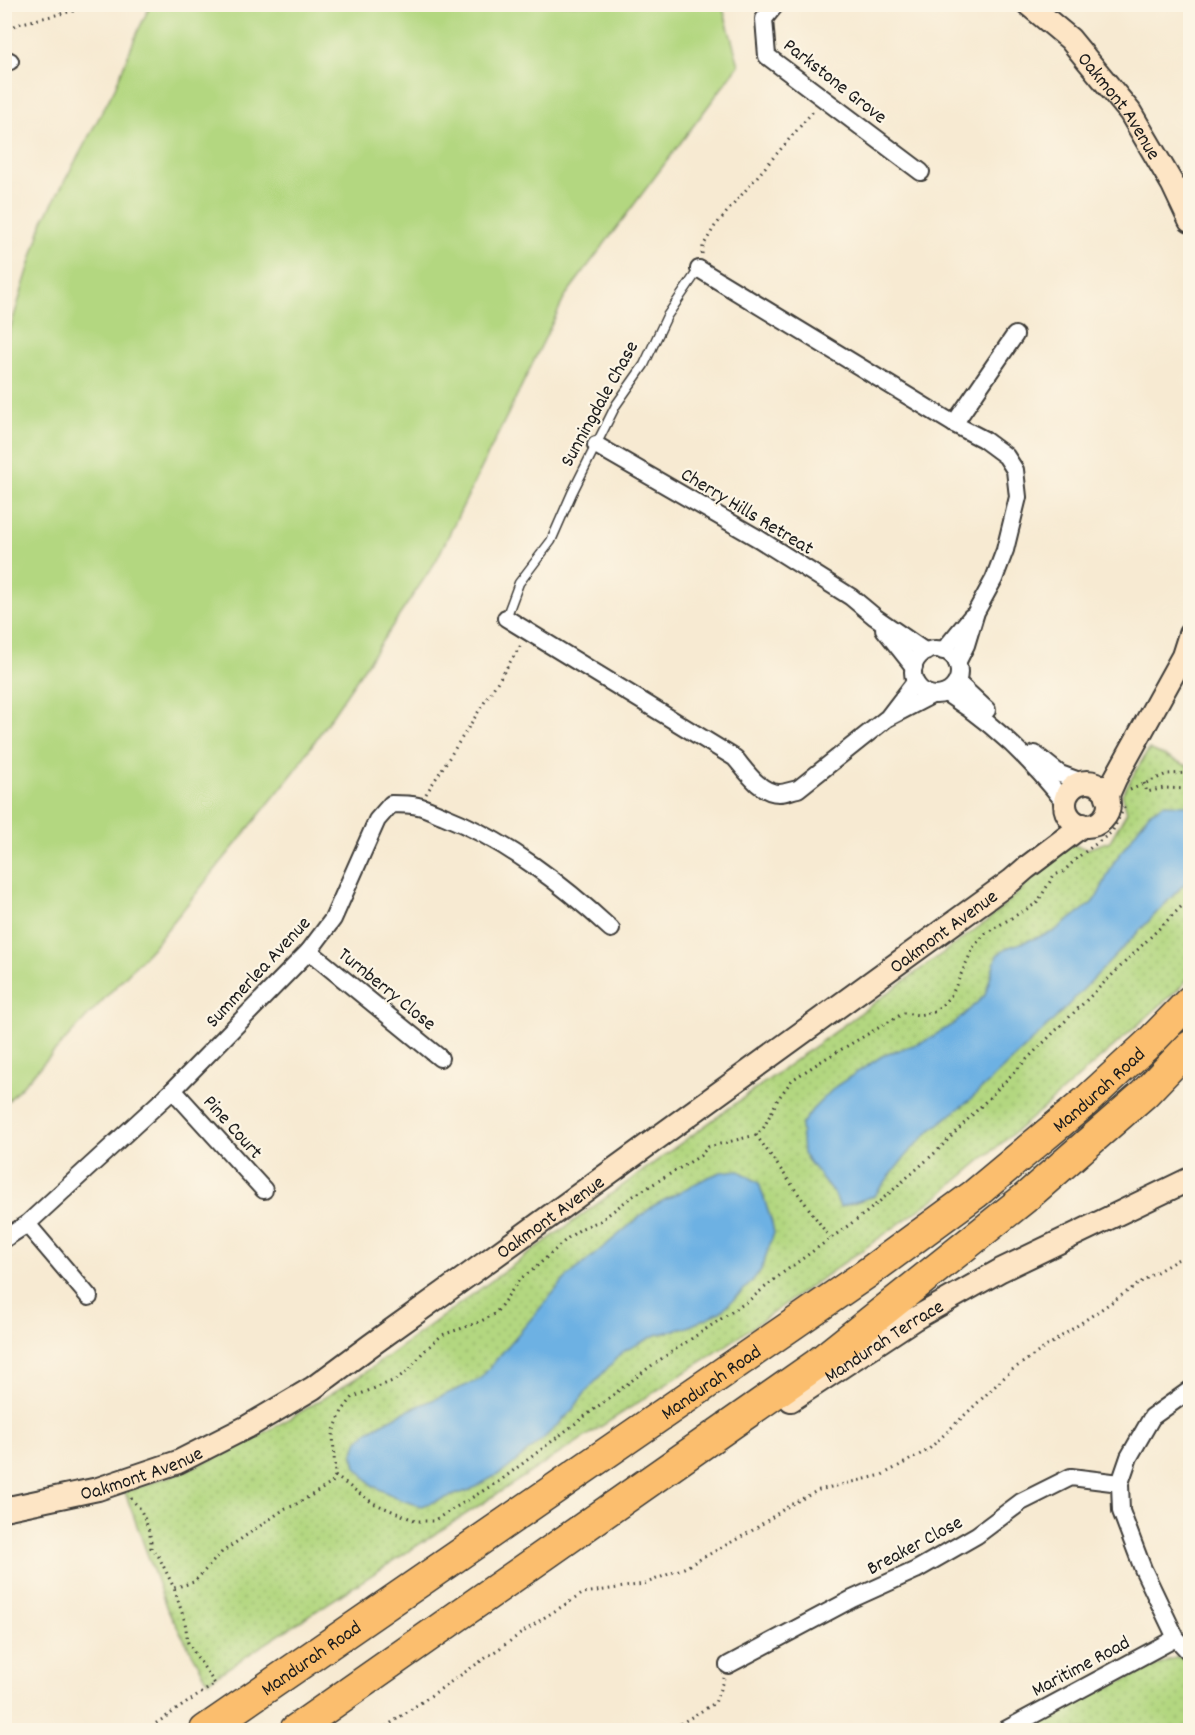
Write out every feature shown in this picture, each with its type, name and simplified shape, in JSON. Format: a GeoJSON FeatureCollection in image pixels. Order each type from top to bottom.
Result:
{"type":"FeatureCollection","features":[{"type":"Feature","properties":{"kind":"highway","name":"Mandurah Road"},"geometry":{"type":"LineString","coordinates":[[205,1731],[856,1281],[975,1194],[1084,1103],[1191,1001]]}},
{"type":"Feature","properties":{"kind":"highway","name":"Mandurah Road"},"geometry":{"type":"LineString","coordinates":[[295,1731],[818,1364],[1084,1148],[1144,1094],[1191,1046]]}},
{"type":"Feature","properties":{"kind":"street","name":"Parkstone Grove"},"geometry":{"type":"LineString","coordinates":[[776,4],[764,19],[767,56],[921,172]]}},
{"type":"Feature","properties":{"kind":"street","name":"Oakmont Avenue"},"geometry":{"type":"LineString","coordinates":[[1028,4],[1070,39],[1130,112],[1173,185],[1191,221]]}},
{"type":"Feature","properties":{"kind":"street"},"geometry":{"type":"LineString","coordinates":[[699,269],[954,424],[983,439],[1006,456],[1014,470],[1018,497],[1005,550],[994,579],[976,612],[943,651]]}},
{"type":"Feature","properties":{"kind":"street"},"geometry":{"type":"LineString","coordinates":[[954,424],[1015,335]]}},
{"type":"Feature","properties":{"kind":"street","name":"Cherry Hills Retreat"},"geometry":{"type":"LineString","coordinates":[[596,445],[759,539],[851,597],[926,652]]}},
{"type":"Feature","properties":{"kind":"street"},"geometry":{"type":"LineString","coordinates":[[957,663],[966,645],[976,612]]}},
{"type":"Feature","properties":{"kind":"street","name":"Cherry Hills Retreat"},"geometry":{"type":"LineString","coordinates":[[875,616],[914,674]]}},
{"type":"Feature","properties":{"kind":"street","name":"Sunningdale Chase"},"geometry":{"type":"LineString","coordinates":[[506,618],[735,758],[767,791],[781,794],[798,789],[886,719],[945,690]]}},
{"type":"Feature","properties":{"kind":"street"},"geometry":{"type":"LineString","coordinates":[[945,690],[999,731],[1036,768],[1072,814],[1092,825],[1103,818],[1133,746],[1188,650]]}},
{"type":"Feature","properties":{"kind":"street"},"geometry":{"type":"LineString","coordinates":[[945,690],[959,672],[957,663],[951,655],[943,651],[926,652],[918,658],[914,674],[922,690],[945,690],[1060,774],[1101,787],[1116,789]]}},
{"type":"Feature","properties":{"kind":"street","name":"Sunningdale Chase"},"geometry":{"type":"LineString","coordinates":[[886,719],[914,674]]}},
{"type":"Feature","properties":{"kind":"street"},"geometry":{"type":"LineString","coordinates":[[1072,814],[1066,796],[1070,790],[1086,782],[1133,746]]}},
{"type":"Feature","properties":{"kind":"street","name":"Summerlea Avenue"},"geometry":{"type":"LineString","coordinates":[[4,1239],[27,1224],[173,1090],[309,951],[333,919],[377,820],[391,804],[418,806],[468,825],[505,847],[578,899],[611,929]]}},
{"type":"Feature","properties":{"kind":"street","name":"Oakmont Avenue"},"geometry":{"type":"LineString","coordinates":[[4,1509],[98,1489],[178,1462],[247,1428],[313,1388],[1011,881],[1056,845],[1072,814]]}},
{"type":"Feature","properties":{"kind":"street","name":"Turnberry Close"},"geometry":{"type":"LineString","coordinates":[[309,951],[440,1058]]}},
{"type":"Feature","properties":{"kind":"street","name":"Pine Court"},"geometry":{"type":"LineString","coordinates":[[173,1090],[264,1190]]}},
{"type":"Feature","properties":{"kind":"street","name":"Mandurah Terrace"},"geometry":{"type":"LineString","coordinates":[[589,1525],[735,1437],[914,1319],[1001,1270],[1191,1179]]}},
{"type":"Feature","properties":{"kind":"street"},"geometry":{"type":"LineString","coordinates":[[27,1224],[89,1297]]}},
{"type":"Feature","properties":{"kind":"street"},"geometry":{"type":"LineString","coordinates":[[1191,1390],[1152,1418],[1129,1457],[1120,1483],[1121,1511],[1143,1569],[1176,1638],[1191,1653]]}},
{"type":"Feature","properties":{"kind":"street","name":"Breaker Close"},"geometry":{"type":"LineString","coordinates":[[728,1665],[852,1599],[916,1570],[977,1534],[1021,1502],[1071,1477],[1120,1483]]}},
{"type":"Feature","properties":{"kind":"street","name":"Maritime Road"},"geometry":{"type":"LineString","coordinates":[[1005,1731],[1176,1638]]}},
{"type":"Feature","properties":{"kind":"lane","name":"Sunningdale Chase"},"geometry":{"type":"LineString","coordinates":[[506,618],[519,584],[551,541],[616,405],[644,365],[667,316],[699,269]]}},
{"type":"Feature","properties":{"kind":"path"},"geometry":{"type":"LineString","coordinates":[[4,32],[18,24],[102,4]]}},
{"type":"Feature","properties":{"kind":"path"},"geometry":{"type":"LineString","coordinates":[[699,269],[703,246],[715,226],[824,99]]}},
{"type":"Feature","properties":{"kind":"path"},"geometry":{"type":"LineString","coordinates":[[418,806],[529,632]]}},
{"type":"Feature","properties":{"kind":"path"},"geometry":{"type":"LineString","coordinates":[[1116,789],[1144,783],[1167,774],[1191,774]]}},
{"type":"Feature","properties":{"kind":"path"},"geometry":{"type":"LineString","coordinates":[[1144,783],[1147,792],[1164,788],[1191,789]]}},
{"type":"Feature","properties":{"kind":"path"},"geometry":{"type":"LineString","coordinates":[[174,1588],[194,1582],[222,1552],[286,1508],[332,1483],[335,1476],[333,1432],[342,1411],[352,1397],[395,1380],[409,1370],[423,1352],[442,1335],[495,1314],[520,1279],[582,1228],[600,1221],[630,1198],[700,1156],[708,1147],[756,1135],[763,1129],[778,1099],[792,1080],[904,1013],[918,1015],[934,1012],[952,994],[974,946],[986,933],[1036,903],[1054,875],[1063,872],[1078,857],[1112,832],[1127,801],[1116,789]]}},
{"type":"Feature","properties":{"kind":"path"},"geometry":{"type":"LineString","coordinates":[[335,1476],[373,1503],[416,1521],[433,1521],[501,1480],[655,1363],[748,1301],[867,1212],[937,1151],[1191,898]]}},
{"type":"Feature","properties":{"kind":"path"},"geometry":{"type":"LineString","coordinates":[[756,1135],[830,1238]]}},
{"type":"Feature","properties":{"kind":"path"},"geometry":{"type":"LineString","coordinates":[[381,1731],[536,1623],[584,1593],[644,1584],[684,1568],[750,1532],[790,1505],[819,1490],[882,1475],[928,1450],[1012,1370],[1150,1276],[1177,1260],[1191,1256]]}},
{"type":"Feature","properties":{"kind":"path"},"geometry":{"type":"LineString","coordinates":[[130,1496],[132,1501],[140,1507],[152,1539],[151,1548],[159,1557],[174,1588],[185,1622],[188,1643],[215,1684],[146,1731]]}},
{"type":"Feature","properties":{"kind":"path"},"geometry":{"type":"LineString","coordinates":[[670,1731],[715,1703],[728,1665]]}},
{"type":"Feature","properties":{"kind":"green space"},"geometry":{"type":"Polygon","coordinates":[[[151,4],[722,5],[739,65],[566,295],[436,561],[294,772],[152,948],[5,1104],[5,346],[43,221],[115,88],[151,4]]]}},
{"type":"Feature","properties":{"kind":"green space"},"geometry":{"type":"Polygon","coordinates":[[[1149,749],[1190,767],[1190,975],[1183,985],[1046,1106],[936,1198],[724,1347],[208,1681],[167,1609],[125,1492],[223,1455],[284,1422],[363,1374],[987,921],[1070,844],[1087,849],[1110,841],[1127,812],[1122,794],[1149,749]]]}},
{"type":"Feature","properties":{"kind":"green space"},"geometry":{"type":"Polygon","coordinates":[[[1184,1654],[1190,1661],[1190,1730],[1018,1730],[1022,1726],[1184,1654]]]}},
{"type":"Feature","properties":{"kind":"water"},"geometry":{"type":"Polygon","coordinates":[[[1164,804],[1190,806],[1190,878],[1051,1023],[971,1099],[931,1130],[908,1153],[874,1196],[840,1207],[835,1195],[803,1154],[801,1125],[812,1110],[836,1086],[882,1056],[925,1041],[955,1023],[985,995],[997,955],[1009,947],[1053,932],[1092,903],[1114,862],[1149,813],[1164,804]]]}},
{"type":"Feature","properties":{"kind":"water"},"geometry":{"type":"Polygon","coordinates":[[[738,1170],[759,1183],[774,1233],[761,1270],[748,1286],[720,1312],[688,1327],[656,1335],[622,1352],[571,1412],[544,1438],[506,1470],[470,1490],[421,1506],[401,1500],[373,1486],[356,1467],[353,1454],[358,1440],[370,1430],[402,1413],[479,1380],[565,1279],[653,1206],[706,1178],[721,1172],[738,1170]]]}}]}
